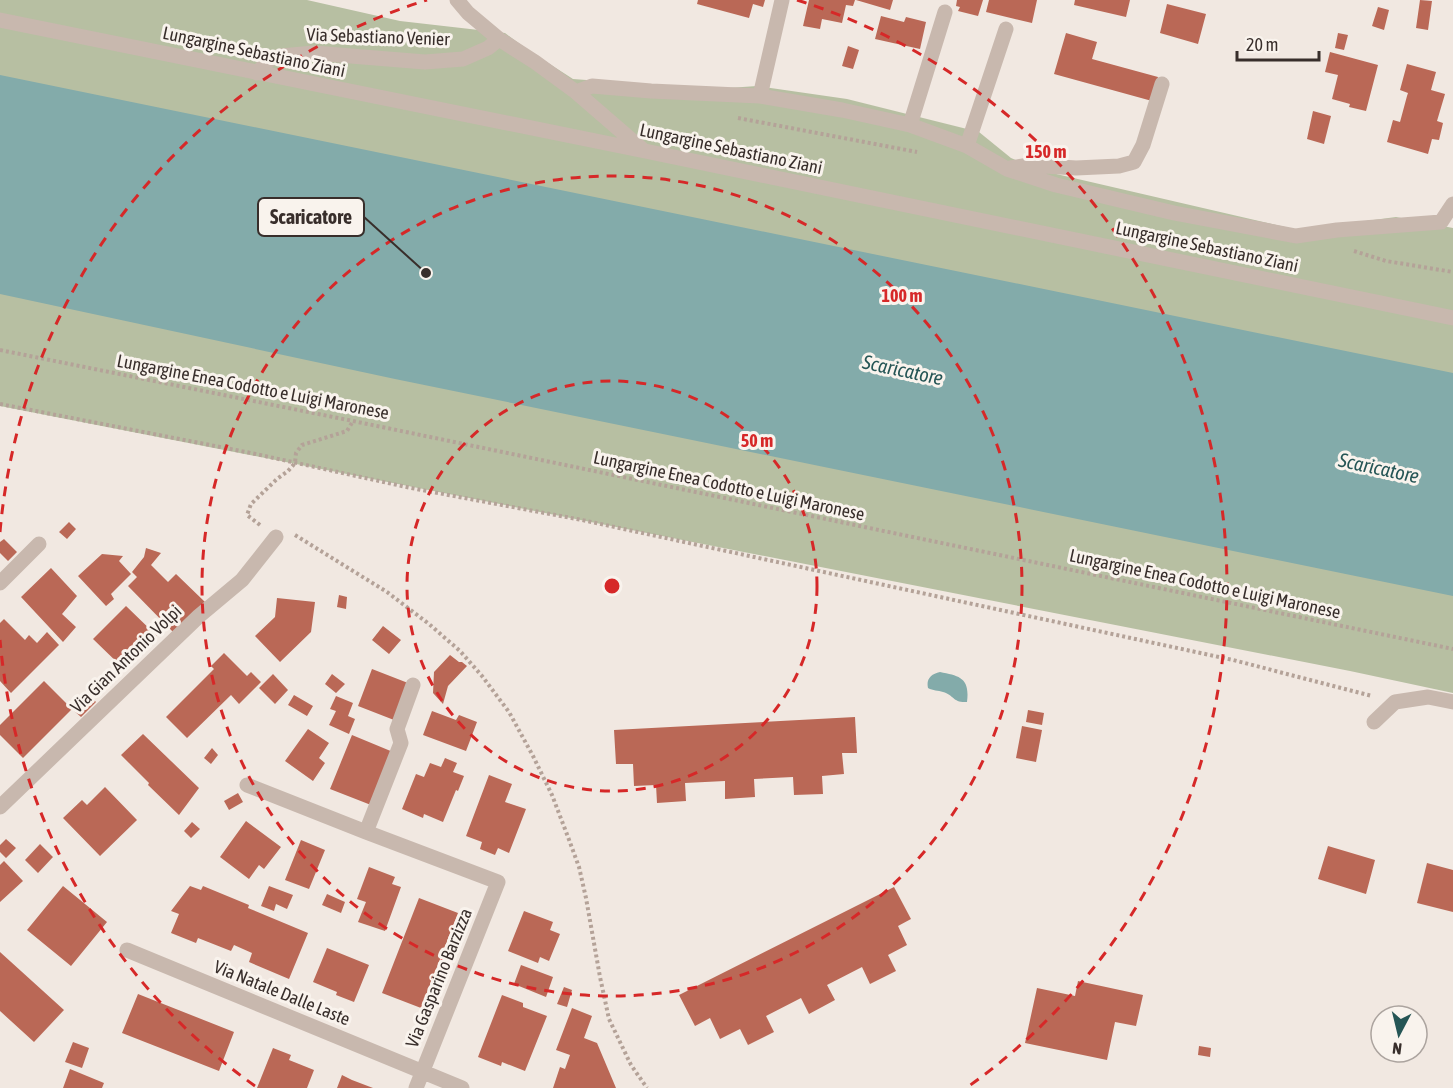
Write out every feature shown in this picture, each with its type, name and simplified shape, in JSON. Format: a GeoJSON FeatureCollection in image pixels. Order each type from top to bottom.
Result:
{"type":"FeatureCollection","features":[{"type":"Feature","properties":{"kind":"street","name":"Via Sebastiano Venier"},"geometry":{"type":"LineString","coordinates":[[457,0],[468,13],[499,39],[576,92],[645,151]]}},
{"type":"Feature","properties":{"kind":"street"},"geometry":{"type":"LineString","coordinates":[[760,96],[782,0]]}},
{"type":"Feature","properties":{"kind":"street"},"geometry":{"type":"LineString","coordinates":[[910,124],[945,12]]}},
{"type":"Feature","properties":{"kind":"street","name":"Lungargine Sebastiano Ziani"},"geometry":{"type":"LineString","coordinates":[[0,20],[1453,318]]}},
{"type":"Feature","properties":{"kind":"street"},"geometry":{"type":"LineString","coordinates":[[967,146],[1006,29]]}},
{"type":"Feature","properties":{"kind":"street","name":"Via Sebastiano Venier"},"geometry":{"type":"LineString","coordinates":[[257,73],[270,59],[314,53],[425,62],[463,59],[488,48],[499,39]]}},
{"type":"Feature","properties":{"kind":"street"},"geometry":{"type":"LineString","coordinates":[[1007,169],[1029,165],[1087,168],[1119,166],[1134,162],[1143,145],[1162,84]]}},
{"type":"Feature","properties":{"kind":"street","name":"Lungargine Sebastiano Ziani"},"geometry":{"type":"LineString","coordinates":[[576,92],[592,86],[760,96],[842,110],[910,124],[967,146],[1007,169],[1056,185],[1174,213],[1296,236],[1337,230],[1441,222],[1453,204]]}},
{"type":"Feature","properties":{"kind":"street","name":"Via Gian Antonio Volpi"},"geometry":{"type":"LineString","coordinates":[[0,807],[199,616],[242,580],[276,537]]}},
{"type":"Feature","properties":{"kind":"street"},"geometry":{"type":"LineString","coordinates":[[0,583],[39,544]]}},
{"type":"Feature","properties":{"kind":"street"},"geometry":{"type":"LineString","coordinates":[[247,785],[366,832],[401,742],[397,729],[413,685]]}},
{"type":"Feature","properties":{"kind":"street"},"geometry":{"type":"LineString","coordinates":[[1374,722],[1395,702],[1428,697],[1453,702]]}},
{"type":"Feature","properties":{"kind":"street","name":"Via Gasparino Barzizza"},"geometry":{"type":"LineString","coordinates":[[366,832],[498,882],[416,1088]]}},
{"type":"Feature","properties":{"kind":"street","name":"Via Natale Dalle Laste"},"geometry":{"type":"LineString","coordinates":[[127,950],[462,1088]]}},
{"type":"Feature","properties":{"kind":"path"},"geometry":{"type":"LineString","coordinates":[[738,118],[920,153]]}},
{"type":"Feature","properties":{"kind":"path"},"geometry":{"type":"LineString","coordinates":[[1315,234],[1346,249],[1386,261],[1453,272]]}},
{"type":"Feature","properties":{"kind":"path","name":"Lungargine Enea Codotto e Luigi Maronese"},"geometry":{"type":"LineString","coordinates":[[0,350],[1453,649]]}},
{"type":"Feature","properties":{"kind":"path"},"geometry":{"type":"LineString","coordinates":[[0,404],[251,453],[411,488],[582,520],[1233,660],[1395,702]]}},
{"type":"Feature","properties":{"kind":"path"},"geometry":{"type":"LineString","coordinates":[[353,421],[347,430],[302,445],[296,453],[295,463],[251,504],[247,515],[276,537],[291,533],[304,539],[387,592],[460,651],[509,712],[552,795],[579,867],[609,1019],[630,1065],[647,1088]]}},
{"type":"Feature","properties":{"kind":"green space"},"geometry":{"type":"Polygon","coordinates":[[[0,0],[307,0],[400,21],[505,33],[573,79],[653,85],[671,92],[757,86],[847,99],[979,132],[1011,158],[1039,170],[1315,234],[1343,224],[1396,217],[1453,228],[1453,693],[0,406],[0,0]]]}},
{"type":"Feature","properties":{"kind":"water"},"geometry":{"type":"Polygon","coordinates":[[[0,75],[1453,373],[1453,596],[395,379],[0,294],[0,75]]]}},
{"type":"Feature","properties":{"kind":"water"},"geometry":{"type":"Polygon","coordinates":[[[940,672],[958,677],[965,683],[968,694],[967,702],[956,700],[947,693],[928,688],[930,677],[940,672]]]}},
{"type":"Feature","properties":{"kind":"building"},"geometry":{"type":"Polygon","coordinates":[[[698,0],[765,0],[763,7],[753,4],[749,18],[697,4],[698,0]]]}},
{"type":"Feature","properties":{"kind":"building"},"geometry":{"type":"Polygon","coordinates":[[[809,0],[855,0],[853,6],[846,5],[842,23],[822,19],[820,29],[803,26],[809,0]]]}},
{"type":"Feature","properties":{"kind":"building"},"geometry":{"type":"Polygon","coordinates":[[[856,0],[893,0],[890,10],[856,0]]]}},
{"type":"Feature","properties":{"kind":"building"},"geometry":{"type":"Polygon","coordinates":[[[957,0],[983,0],[978,16],[958,11],[960,7],[956,6],[957,0]]]}},
{"type":"Feature","properties":{"kind":"building"},"geometry":{"type":"Polygon","coordinates":[[[989,0],[1037,0],[1032,23],[986,12],[989,0]]]}},
{"type":"Feature","properties":{"kind":"building"},"geometry":{"type":"Polygon","coordinates":[[[1075,0],[1130,0],[1126,17],[1074,5],[1075,0]]]}},
{"type":"Feature","properties":{"kind":"building"},"geometry":{"type":"Polygon","coordinates":[[[1420,0],[1432,1],[1428,30],[1416,28],[1420,0]]]}},
{"type":"Feature","properties":{"kind":"building"},"geometry":{"type":"Polygon","coordinates":[[[1167,4],[1206,14],[1198,44],[1160,33],[1167,4]]]}},
{"type":"Feature","properties":{"kind":"building"},"geometry":{"type":"Polygon","coordinates":[[[1378,7],[1389,10],[1384,30],[1372,26],[1378,7]]]}},
{"type":"Feature","properties":{"kind":"building"},"geometry":{"type":"Polygon","coordinates":[[[881,16],[904,22],[906,17],[926,22],[920,49],[875,39],[881,16]]]}},
{"type":"Feature","properties":{"kind":"building"},"geometry":{"type":"Polygon","coordinates":[[[1066,33],[1097,42],[1092,59],[1158,77],[1152,101],[1054,74],[1066,33]]]}},
{"type":"Feature","properties":{"kind":"building"},"geometry":{"type":"Polygon","coordinates":[[[1338,33],[1348,35],[1344,50],[1335,48],[1338,33]]]}},
{"type":"Feature","properties":{"kind":"building"},"geometry":{"type":"Polygon","coordinates":[[[848,46],[859,50],[853,69],[842,66],[848,46]]]}},
{"type":"Feature","properties":{"kind":"building"},"geometry":{"type":"Polygon","coordinates":[[[1330,52],[1378,65],[1366,111],[1349,107],[1350,104],[1332,99],[1338,75],[1325,72],[1330,52]]]}},
{"type":"Feature","properties":{"kind":"building"},"geometry":{"type":"Polygon","coordinates":[[[1407,64],[1436,72],[1431,90],[1445,94],[1437,121],[1443,123],[1439,140],[1432,139],[1428,154],[1387,142],[1393,120],[1400,122],[1408,93],[1400,90],[1407,64]]]}},
{"type":"Feature","properties":{"kind":"building"},"geometry":{"type":"Polygon","coordinates":[[[1313,111],[1331,116],[1324,144],[1307,139],[1313,111]]]}},
{"type":"Feature","properties":{"kind":"building"},"geometry":{"type":"Polygon","coordinates":[[[69,522],[76,529],[67,539],[59,532],[69,522]]]}},
{"type":"Feature","properties":{"kind":"building"},"geometry":{"type":"Polygon","coordinates":[[[4,539],[17,552],[8,561],[0,553],[0,542],[4,539]]]}},
{"type":"Feature","properties":{"kind":"building"},"geometry":{"type":"Polygon","coordinates":[[[146,548],[161,553],[151,565],[168,582],[176,574],[205,602],[174,633],[128,586],[137,577],[132,572],[144,557],[146,548]]]}},
{"type":"Feature","properties":{"kind":"building"},"geometry":{"type":"Polygon","coordinates":[[[102,554],[123,556],[119,561],[131,574],[111,594],[114,599],[106,606],[78,576],[102,554]]]}},
{"type":"Feature","properties":{"kind":"building"},"geometry":{"type":"Polygon","coordinates":[[[51,568],[77,596],[62,614],[76,627],[63,642],[21,597],[51,568]]]}},
{"type":"Feature","properties":{"kind":"building"},"geometry":{"type":"Polygon","coordinates":[[[339,595],[347,597],[346,609],[337,607],[339,595]]]}},
{"type":"Feature","properties":{"kind":"building"},"geometry":{"type":"Polygon","coordinates":[[[277,598],[315,602],[311,632],[280,662],[255,636],[275,617],[277,598]]]}},
{"type":"Feature","properties":{"kind":"building"},"geometry":{"type":"Polygon","coordinates":[[[126,606],[157,636],[124,669],[93,639],[126,606]]]}},
{"type":"Feature","properties":{"kind":"building"},"geometry":{"type":"Polygon","coordinates":[[[4,619],[25,640],[29,635],[37,643],[47,632],[59,645],[11,693],[0,681],[0,623],[4,619]]]}},
{"type":"Feature","properties":{"kind":"building"},"geometry":{"type":"Polygon","coordinates":[[[383,626],[401,640],[389,654],[372,640],[383,626]]]}},
{"type":"Feature","properties":{"kind":"building"},"geometry":{"type":"Polygon","coordinates":[[[224,653],[247,676],[251,672],[261,682],[239,704],[231,695],[187,738],[166,717],[214,669],[211,666],[224,653]]]}},
{"type":"Feature","properties":{"kind":"building"},"geometry":{"type":"Polygon","coordinates":[[[450,655],[467,666],[448,686],[443,704],[433,693],[434,672],[450,655]]]}},
{"type":"Feature","properties":{"kind":"building"},"geometry":{"type":"Polygon","coordinates":[[[372,669],[408,683],[394,720],[358,706],[372,669]]]}},
{"type":"Feature","properties":{"kind":"building"},"geometry":{"type":"Polygon","coordinates":[[[273,674],[288,690],[275,704],[259,688],[273,674]]]}},
{"type":"Feature","properties":{"kind":"building"},"geometry":{"type":"Polygon","coordinates":[[[332,674],[345,684],[336,693],[325,684],[332,674]]]}},
{"type":"Feature","properties":{"kind":"building"},"geometry":{"type":"Polygon","coordinates":[[[44,681],[72,709],[23,758],[0,735],[0,725],[44,681]]]}},
{"type":"Feature","properties":{"kind":"building"},"geometry":{"type":"Polygon","coordinates":[[[88,694],[96,702],[81,717],[72,709],[88,694]]]}},
{"type":"Feature","properties":{"kind":"building"},"geometry":{"type":"Polygon","coordinates":[[[294,695],[313,706],[307,716],[288,705],[294,695]]]}},
{"type":"Feature","properties":{"kind":"building"},"geometry":{"type":"Polygon","coordinates":[[[336,696],[353,703],[348,716],[355,719],[349,734],[329,725],[336,711],[330,709],[336,696]]]}},
{"type":"Feature","properties":{"kind":"building"},"geometry":{"type":"Polygon","coordinates":[[[1028,710],[1044,713],[1042,725],[1026,722],[1028,710]]]}},
{"type":"Feature","properties":{"kind":"building"},"geometry":{"type":"Polygon","coordinates":[[[432,711],[456,720],[459,715],[477,722],[466,751],[423,735],[432,711]]]}},
{"type":"Feature","properties":{"kind":"building"},"geometry":{"type":"Polygon","coordinates":[[[855,717],[857,753],[842,753],[844,774],[822,776],[823,794],[794,795],[793,777],[754,779],[755,797],[725,799],[725,781],[685,783],[686,801],[657,803],[656,785],[634,786],[633,764],[616,764],[614,730],[855,717]]]}},
{"type":"Feature","properties":{"kind":"building"},"geometry":{"type":"Polygon","coordinates":[[[1022,726],[1042,730],[1036,762],[1016,758],[1022,726]]]}},
{"type":"Feature","properties":{"kind":"building"},"geometry":{"type":"Polygon","coordinates":[[[308,729],[329,743],[319,758],[325,763],[313,781],[285,761],[308,729]]]}},
{"type":"Feature","properties":{"kind":"building"},"geometry":{"type":"Polygon","coordinates":[[[143,734],[199,788],[179,815],[121,755],[143,734]]]}},
{"type":"Feature","properties":{"kind":"building"},"geometry":{"type":"Polygon","coordinates":[[[352,735],[393,752],[371,805],[330,789],[352,735]]]}},
{"type":"Feature","properties":{"kind":"building"},"geometry":{"type":"Polygon","coordinates":[[[212,748],[218,755],[211,764],[204,758],[212,748]]]}},
{"type":"Feature","properties":{"kind":"building"},"geometry":{"type":"Polygon","coordinates":[[[445,758],[457,763],[453,772],[464,776],[443,822],[424,814],[423,818],[402,809],[416,774],[424,777],[430,763],[441,767],[445,758]]]}},
{"type":"Feature","properties":{"kind":"building"},"geometry":{"type":"Polygon","coordinates":[[[489,775],[512,784],[505,802],[526,809],[509,853],[498,848],[495,855],[480,849],[482,842],[466,836],[489,775]]]}},
{"type":"Feature","properties":{"kind":"building"},"geometry":{"type":"Polygon","coordinates":[[[105,787],[137,820],[100,856],[63,818],[82,800],[87,805],[105,787]]]}},
{"type":"Feature","properties":{"kind":"building"},"geometry":{"type":"Polygon","coordinates":[[[238,793],[243,802],[229,810],[224,801],[238,793]]]}},
{"type":"Feature","properties":{"kind":"building"},"geometry":{"type":"Polygon","coordinates":[[[246,821],[281,847],[264,869],[259,865],[249,879],[220,857],[246,821]]]}},
{"type":"Feature","properties":{"kind":"building"},"geometry":{"type":"Polygon","coordinates":[[[192,822],[200,829],[191,838],[184,831],[192,822]]]}},
{"type":"Feature","properties":{"kind":"building"},"geometry":{"type":"Polygon","coordinates":[[[6,839],[16,848],[6,858],[0,852],[0,845],[6,839]]]}},
{"type":"Feature","properties":{"kind":"building"},"geometry":{"type":"Polygon","coordinates":[[[301,840],[325,850],[309,889],[285,880],[301,840]]]}},
{"type":"Feature","properties":{"kind":"building"},"geometry":{"type":"Polygon","coordinates":[[[40,844],[53,857],[38,873],[25,860],[40,844]]]}},
{"type":"Feature","properties":{"kind":"building"},"geometry":{"type":"Polygon","coordinates":[[[1328,846],[1375,860],[1366,894],[1318,879],[1328,846]]]}},
{"type":"Feature","properties":{"kind":"building"},"geometry":{"type":"Polygon","coordinates":[[[4,861],[23,881],[0,902],[0,865],[4,861]]]}},
{"type":"Feature","properties":{"kind":"building"},"geometry":{"type":"Polygon","coordinates":[[[1427,863],[1453,870],[1453,912],[1417,903],[1427,863]]]}},
{"type":"Feature","properties":{"kind":"building"},"geometry":{"type":"Polygon","coordinates":[[[369,867],[395,877],[392,884],[401,887],[385,931],[358,922],[366,902],[357,899],[369,867]]]}},
{"type":"Feature","properties":{"kind":"building"},"geometry":{"type":"Polygon","coordinates":[[[63,886],[107,922],[71,966],[27,930],[63,886]]]}},
{"type":"Feature","properties":{"kind":"building"},"geometry":{"type":"Polygon","coordinates":[[[190,886],[201,890],[203,886],[308,933],[289,979],[249,962],[252,953],[234,945],[231,951],[198,938],[196,943],[171,933],[179,914],[171,911],[190,886]]]}},
{"type":"Feature","properties":{"kind":"building"},"geometry":{"type":"Polygon","coordinates":[[[269,886],[293,895],[287,909],[276,904],[274,911],[261,906],[269,886]]]}},
{"type":"Feature","properties":{"kind":"building"},"geometry":{"type":"Polygon","coordinates":[[[894,887],[911,919],[898,926],[907,945],[888,955],[896,971],[870,984],[862,967],[827,985],[835,1000],[809,1014],[801,998],[766,1016],[774,1032],[748,1045],[740,1029],[720,1039],[710,1018],[695,1026],[679,995],[894,887]]]}},
{"type":"Feature","properties":{"kind":"building"},"geometry":{"type":"Polygon","coordinates":[[[327,894],[345,902],[341,913],[322,905],[327,894]]]}},
{"type":"Feature","properties":{"kind":"building"},"geometry":{"type":"Polygon","coordinates":[[[419,898],[458,913],[421,1008],[382,993],[419,898]]]}},
{"type":"Feature","properties":{"kind":"building"},"geometry":{"type":"Polygon","coordinates":[[[524,911],[553,922],[550,930],[560,934],[549,961],[540,957],[538,963],[508,951],[524,911]]]}},
{"type":"Feature","properties":{"kind":"building"},"geometry":{"type":"Polygon","coordinates":[[[327,948],[369,965],[354,1002],[313,982],[327,948]]]}},
{"type":"Feature","properties":{"kind":"building"},"geometry":{"type":"Polygon","coordinates":[[[0,952],[64,1010],[34,1042],[0,1011],[0,952]]]}},
{"type":"Feature","properties":{"kind":"building"},"geometry":{"type":"Polygon","coordinates":[[[521,965],[553,977],[546,997],[514,984],[521,965]]]}},
{"type":"Feature","properties":{"kind":"building"},"geometry":{"type":"Polygon","coordinates":[[[1078,981],[1143,995],[1136,1026],[1115,1022],[1107,1060],[1025,1043],[1037,988],[1075,996],[1078,981]]]}},
{"type":"Feature","properties":{"kind":"building"},"geometry":{"type":"Polygon","coordinates":[[[564,987],[572,990],[567,1007],[557,1004],[564,987]]]}},
{"type":"Feature","properties":{"kind":"building"},"geometry":{"type":"Polygon","coordinates":[[[138,994],[234,1032],[219,1071],[122,1033],[138,994]]]}},
{"type":"Feature","properties":{"kind":"building"},"geometry":{"type":"Polygon","coordinates":[[[502,995],[523,1003],[523,1007],[547,1016],[525,1071],[502,1062],[501,1066],[478,1057],[502,995]]]}},
{"type":"Feature","properties":{"kind":"building"},"geometry":{"type":"Polygon","coordinates":[[[572,1008],[592,1016],[584,1038],[597,1043],[616,1088],[553,1088],[560,1067],[565,1069],[570,1055],[556,1050],[572,1008]]]}},
{"type":"Feature","properties":{"kind":"building"},"geometry":{"type":"Polygon","coordinates":[[[73,1042],[89,1048],[82,1068],[65,1062],[73,1042]]]}},
{"type":"Feature","properties":{"kind":"building"},"geometry":{"type":"Polygon","coordinates":[[[1199,1046],[1211,1048],[1210,1057],[1198,1055],[1199,1046]]]}},
{"type":"Feature","properties":{"kind":"building"},"geometry":{"type":"Polygon","coordinates":[[[273,1048],[291,1055],[289,1060],[314,1070],[307,1088],[257,1088],[273,1048]]]}},
{"type":"Feature","properties":{"kind":"building"},"geometry":{"type":"Polygon","coordinates":[[[70,1069],[104,1083],[102,1088],[63,1088],[70,1069]]]}},
{"type":"Feature","properties":{"kind":"building"},"geometry":{"type":"Polygon","coordinates":[[[342,1075],[352,1080],[373,1088],[337,1088],[342,1075]]]}},
{"type":"Feature","properties":{"kind":"place","name":"Scaricatore"},"geometry":{"type":"Point","coordinates":[426,273]}}]}
